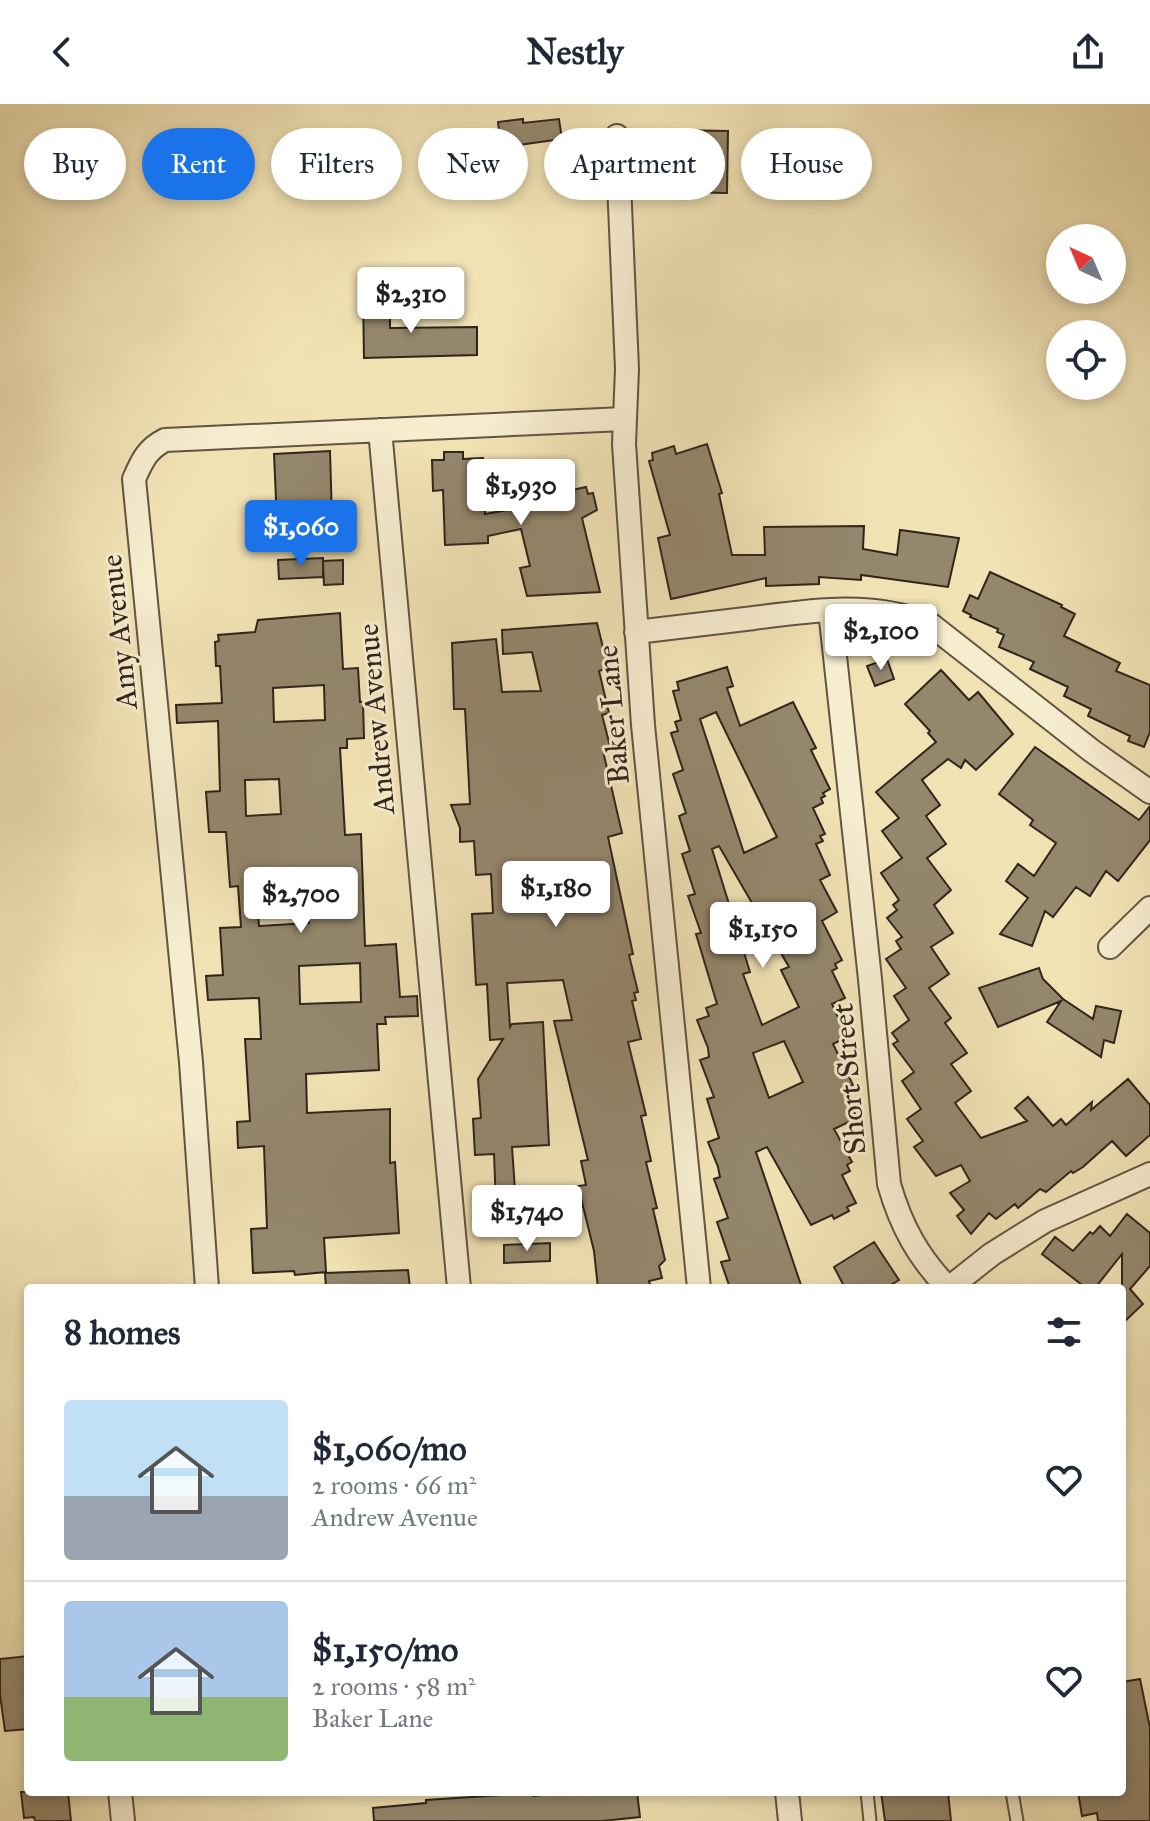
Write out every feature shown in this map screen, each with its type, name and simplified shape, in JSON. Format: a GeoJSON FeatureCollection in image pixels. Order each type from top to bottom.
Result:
{"type":"FeatureCollection","features":[{"type":"Feature","properties":{"kind":"street","name":"Baker Lane"},"geometry":{"type":"LineString","coordinates":[[620,200],[627,369],[624,419],[636,632],[699,1284]]}},
{"type":"Feature","properties":{"kind":"street","name":"Amy Avenue"},"geometry":{"type":"LineString","coordinates":[[207,1284],[191,1062],[134,479],[144,457],[153,446],[165,440],[624,419]]}},
{"type":"Feature","properties":{"kind":"street","name":"Andrew Avenue"},"geometry":{"type":"LineString","coordinates":[[380,430],[459,1284]]}},
{"type":"Feature","properties":{"kind":"street"},"geometry":{"type":"LineString","coordinates":[[636,632],[830,610],[883,611],[906,615],[931,625],[1092,751],[1150,792]]}},
{"type":"Feature","properties":{"kind":"street","name":"Short Street"},"geometry":{"type":"LineString","coordinates":[[830,610],[889,1184],[897,1214],[910,1242],[944,1284]]}},
{"type":"Feature","properties":{"kind":"street"},"geometry":{"type":"LineString","coordinates":[[1110,947],[1150,908]]}},
{"type":"Feature","properties":{"kind":"street"},"geometry":{"type":"LineString","coordinates":[[953,1284],[992,1254],[1045,1221],[1150,1174]]}},
{"type":"Feature","properties":{"kind":"street"},"geometry":{"type":"LineString","coordinates":[[120,1796],[123,1821]]}},
{"type":"Feature","properties":{"kind":"street"},"geometry":{"type":"LineString","coordinates":[[787,1796],[790,1821]]}},
{"type":"Feature","properties":{"kind":"lane"},"geometry":{"type":"LineString","coordinates":[[867,1796],[870,1821]]}},
{"type":"Feature","properties":{"kind":"lane"},"geometry":{"type":"LineString","coordinates":[[1013,1796],[1017,1821]]}},
{"type":"Feature","properties":{"kind":"building"},"geometry":{"type":"Polygon","coordinates":[[[559,119],[560,128],[544,128],[544,141],[528,144],[528,128],[499,128],[498,122],[559,119]]]}},
{"type":"Feature","properties":{"kind":"building"},"geometry":{"type":"Polygon","coordinates":[[[725,131],[728,131],[725,193],[725,131]]]}},
{"type":"Feature","properties":{"kind":"building"},"geometry":{"type":"Polygon","coordinates":[[[390,294],[390,328],[477,327],[477,355],[364,358],[363,295],[390,294]]]}},
{"type":"Feature","properties":{"kind":"building"},"geometry":{"type":"Polygon","coordinates":[[[707,444],[722,493],[719,494],[732,555],[765,555],[764,527],[864,526],[863,549],[897,555],[900,530],[959,538],[948,587],[861,575],[861,580],[819,577],[819,584],[766,586],[766,578],[671,599],[658,538],[670,535],[649,461],[653,460],[652,453],[674,446],[676,454],[707,444]]]}},
{"type":"Feature","properties":{"kind":"building"},"geometry":{"type":"Polygon","coordinates":[[[330,451],[332,519],[277,522],[274,454],[330,451]]]}},
{"type":"Feature","properties":{"kind":"building"},"geometry":{"type":"Polygon","coordinates":[[[444,452],[463,452],[463,459],[483,458],[485,514],[534,505],[532,499],[586,487],[588,494],[593,493],[597,510],[582,518],[600,592],[527,596],[520,568],[530,566],[521,529],[488,536],[488,543],[445,545],[443,490],[433,491],[432,460],[444,460],[444,452]]]}},
{"type":"Feature","properties":{"kind":"building"},"geometry":{"type":"Polygon","coordinates":[[[323,558],[323,577],[279,579],[278,560],[323,558]]]}},
{"type":"Feature","properties":{"kind":"building"},"geometry":{"type":"Polygon","coordinates":[[[343,560],[343,584],[324,585],[323,561],[343,560]]]}},
{"type":"Feature","properties":{"kind":"building"},"geometry":{"type":"Polygon","coordinates":[[[990,572],[1075,614],[1064,636],[1120,663],[1116,671],[1150,685],[1150,732],[1144,747],[1128,741],[1130,736],[1088,716],[1091,709],[1064,696],[1068,687],[1030,669],[1034,662],[999,647],[1004,635],[997,632],[998,629],[963,611],[970,595],[978,599],[990,572]]]}},
{"type":"Feature","properties":{"kind":"building"},"geometry":{"type":"Polygon","coordinates":[[[340,613],[343,669],[358,668],[360,702],[363,702],[364,738],[347,739],[347,748],[340,748],[345,835],[361,834],[365,946],[396,944],[400,997],[417,996],[418,1016],[385,1017],[386,1024],[377,1024],[379,1070],[306,1074],[307,1113],[390,1109],[390,1163],[395,1162],[399,1233],[324,1238],[326,1272],[295,1275],[294,1271],[253,1273],[251,1229],[267,1228],[264,1146],[238,1148],[237,1122],[250,1121],[245,1039],[261,1039],[259,998],[208,1000],[206,976],[223,975],[220,928],[241,927],[238,886],[230,887],[226,832],[209,832],[206,792],[220,791],[218,721],[177,723],[176,705],[222,703],[220,666],[216,666],[215,642],[219,641],[218,635],[255,632],[258,620],[340,613]],[[324,685],[273,688],[274,722],[325,720],[324,685]],[[279,779],[245,780],[246,816],[281,814],[279,779]],[[307,883],[256,885],[259,926],[309,923],[307,883]],[[360,963],[299,966],[300,1004],[361,1002],[360,963]]]}},
{"type":"Feature","properties":{"kind":"building"},"geometry":{"type":"Polygon","coordinates":[[[597,623],[608,668],[599,671],[609,713],[602,715],[611,750],[603,751],[622,833],[608,837],[633,954],[629,955],[638,992],[634,993],[636,1000],[632,1001],[641,1039],[628,1042],[646,1115],[641,1116],[651,1161],[646,1162],[665,1260],[659,1266],[662,1278],[649,1281],[650,1284],[598,1284],[594,1251],[578,1186],[586,1185],[581,1161],[588,1160],[554,1021],[572,1020],[563,980],[507,983],[510,1027],[512,1024],[543,1022],[549,1145],[512,1147],[516,1204],[496,1205],[494,1154],[475,1155],[473,1119],[481,1118],[478,1079],[503,1039],[490,1040],[487,984],[476,985],[472,914],[493,913],[491,874],[476,875],[474,841],[460,842],[460,828],[451,805],[470,804],[465,709],[454,709],[452,643],[496,639],[502,692],[541,691],[532,652],[503,654],[502,630],[597,623]]]}},
{"type":"Feature","properties":{"kind":"building"},"geometry":{"type":"Polygon","coordinates":[[[887,659],[894,679],[875,686],[867,666],[887,659]]]}},
{"type":"Feature","properties":{"kind":"building"},"geometry":{"type":"Polygon","coordinates":[[[727,667],[733,686],[727,688],[740,726],[793,702],[816,748],[811,750],[830,789],[823,793],[823,803],[813,808],[825,834],[820,836],[823,841],[816,844],[830,875],[820,880],[837,912],[822,921],[842,960],[835,964],[837,968],[832,971],[845,998],[832,1004],[847,1037],[833,1044],[853,1085],[843,1090],[857,1118],[834,1129],[852,1162],[847,1165],[850,1171],[842,1175],[856,1203],[834,1219],[832,1215],[811,1225],[767,1147],[756,1152],[801,1284],[729,1284],[721,1262],[730,1260],[717,1222],[728,1218],[714,1179],[720,1177],[708,1142],[719,1138],[707,1099],[714,1097],[700,1060],[709,1057],[708,1048],[697,1020],[709,1016],[706,1008],[717,1004],[696,934],[701,933],[688,896],[695,894],[682,854],[690,851],[679,816],[686,813],[673,774],[683,770],[671,733],[678,731],[675,722],[681,720],[673,691],[679,690],[677,682],[727,667]],[[716,712],[700,719],[744,853],[777,837],[716,712]],[[719,846],[712,849],[750,972],[743,974],[762,1025],[799,1007],[781,970],[789,967],[719,846]],[[784,1041],[753,1053],[769,1098],[803,1082],[784,1041]]]}},
{"type":"Feature","properties":{"kind":"building"},"geometry":{"type":"Polygon","coordinates":[[[941,670],[969,700],[978,692],[1013,734],[976,770],[965,760],[961,768],[948,759],[922,780],[940,805],[926,816],[946,844],[927,858],[951,890],[934,905],[953,933],[931,947],[949,974],[929,988],[951,1018],[945,1023],[967,1053],[951,1064],[971,1091],[955,1103],[981,1138],[1027,1121],[1015,1108],[1028,1097],[1053,1126],[1061,1119],[1066,1125],[1092,1102],[1091,1110],[1128,1079],[1150,1105],[1150,1135],[1126,1156],[1112,1141],[1083,1167],[1073,1173],[1071,1171],[1046,1192],[1040,1189],[1018,1208],[1015,1204],[996,1219],[989,1213],[971,1234],[957,1216],[964,1210],[950,1193],[970,1181],[961,1165],[936,1176],[914,1147],[923,1141],[907,1119],[921,1109],[902,1081],[914,1072],[893,1044],[898,1041],[892,1033],[909,1020],[894,996],[906,988],[886,959],[901,949],[896,941],[902,937],[887,918],[897,910],[893,905],[899,900],[881,873],[902,858],[882,831],[899,818],[876,792],[936,742],[905,704],[941,670]]]}},
{"type":"Feature","properties":{"kind":"building"},"geometry":{"type":"Polygon","coordinates":[[[1035,747],[1139,820],[1150,806],[1150,840],[1118,881],[1106,871],[1090,896],[1076,887],[1053,917],[1045,911],[1032,946],[1000,934],[1028,898],[1006,881],[1018,864],[1034,876],[1056,843],[1030,825],[1033,820],[999,794],[1035,747]]]}},
{"type":"Feature","properties":{"kind":"building"},"geometry":{"type":"Polygon","coordinates":[[[1039,968],[1043,979],[1063,999],[1093,1019],[1096,1006],[1121,1011],[1114,1043],[1104,1040],[1101,1057],[1047,1022],[1061,1001],[998,1027],[979,988],[1039,968]]]}},
{"type":"Feature","properties":{"kind":"building"},"geometry":{"type":"Polygon","coordinates":[[[1127,1214],[1150,1233],[1150,1266],[1130,1289],[1143,1304],[1126,1320],[1122,1254],[1098,1284],[1081,1284],[1042,1254],[1055,1237],[1073,1251],[1100,1226],[1110,1236],[1127,1214]]]}},
{"type":"Feature","properties":{"kind":"building"},"geometry":{"type":"Polygon","coordinates":[[[874,1242],[899,1280],[892,1284],[843,1284],[834,1267],[874,1242]]]}},
{"type":"Feature","properties":{"kind":"building"},"geometry":{"type":"Polygon","coordinates":[[[550,1243],[550,1261],[504,1263],[504,1245],[550,1243]]]}},
{"type":"Feature","properties":{"kind":"building"},"geometry":{"type":"Polygon","coordinates":[[[408,1270],[410,1284],[326,1284],[325,1273],[408,1270]]]}},
{"type":"Feature","properties":{"kind":"building"},"geometry":{"type":"Polygon","coordinates":[[[24,1656],[24,1729],[5,1731],[0,1695],[0,1659],[24,1656]]]}},
{"type":"Feature","properties":{"kind":"building"},"geometry":{"type":"Polygon","coordinates":[[[1140,1679],[1150,1728],[1150,1821],[1098,1821],[1097,1813],[1082,1816],[1079,1796],[1126,1796],[1126,1681],[1140,1679]]]}},
{"type":"Feature","properties":{"kind":"building"},"geometry":{"type":"Polygon","coordinates":[[[21,1792],[24,1796],[68,1796],[71,1821],[24,1818],[21,1792]]]}},
{"type":"Feature","properties":{"kind":"building"},"geometry":{"type":"Polygon","coordinates":[[[487,1796],[637,1796],[640,1817],[602,1821],[374,1821],[373,1808],[426,1803],[426,1800],[487,1796]]]}},
{"type":"Feature","properties":{"kind":"building"},"geometry":{"type":"Polygon","coordinates":[[[882,1796],[948,1796],[951,1821],[885,1821],[882,1796]]]}}]}
